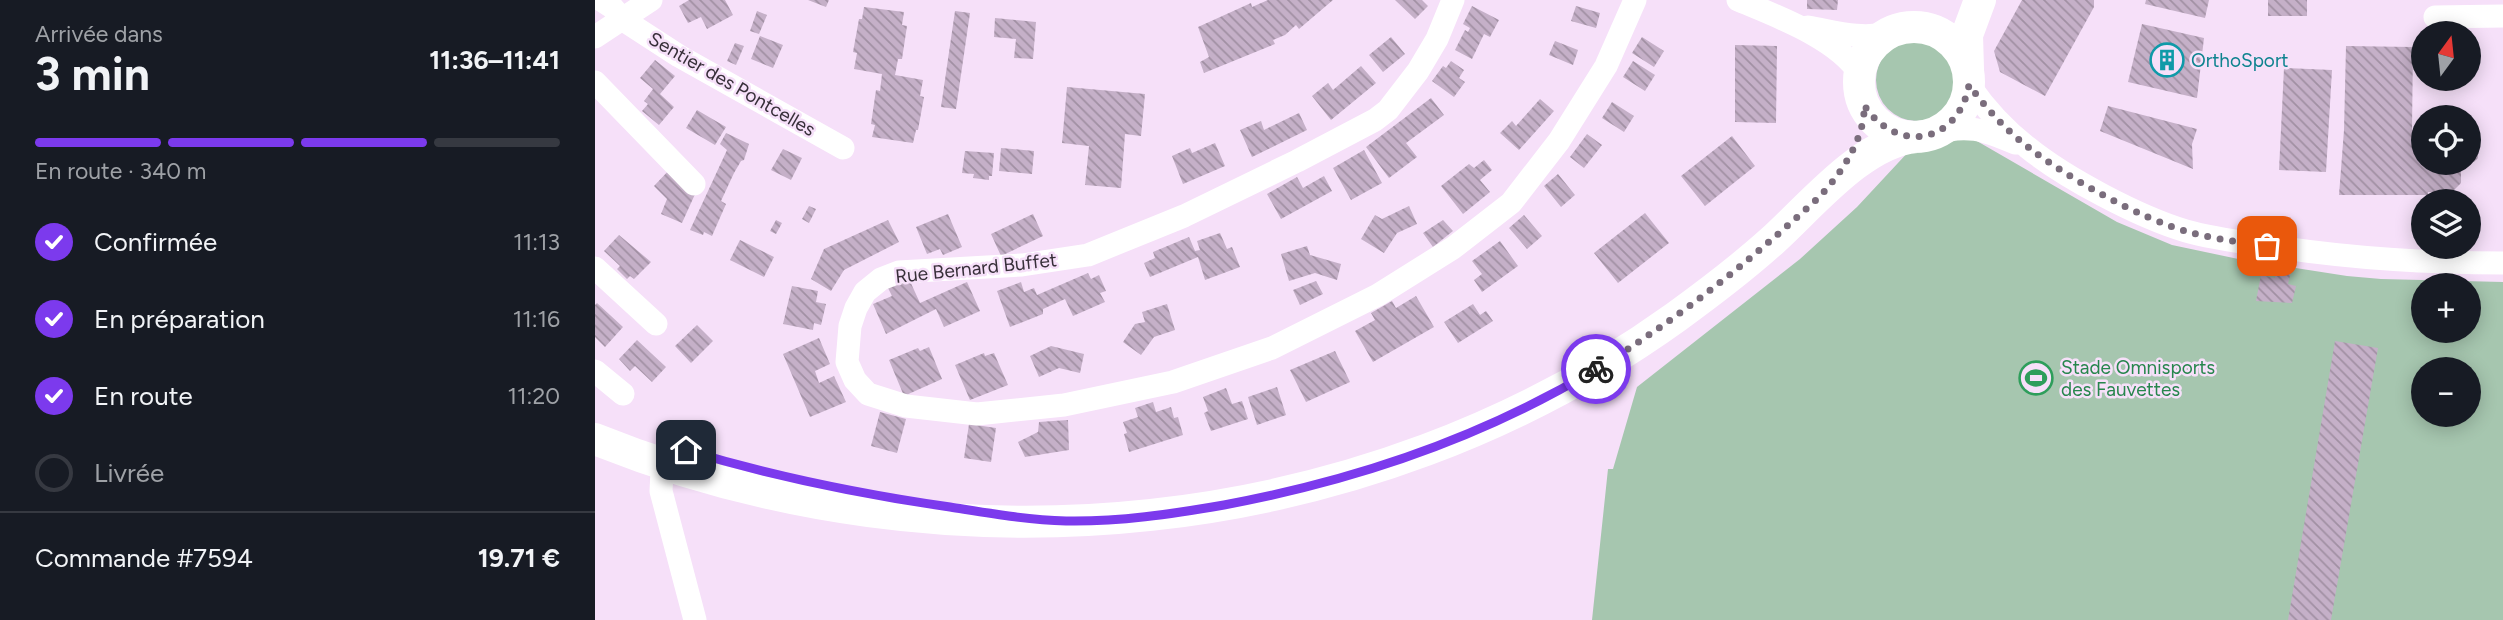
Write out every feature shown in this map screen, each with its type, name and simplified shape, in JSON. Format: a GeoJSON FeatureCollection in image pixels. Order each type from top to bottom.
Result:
{"type":"FeatureCollection","features":[{"type":"Feature","properties":{"kind":"main road"},"geometry":{"type":"LineString","coordinates":[[1831,185],[1863,128],[1864,105],[1860,74],[1865,57],[1875,43],[1899,30],[1944,18],[1965,0]]}},
{"type":"Feature","properties":{"kind":"main road"},"geometry":{"type":"LineString","coordinates":[[595,418],[674,456],[761,492],[853,511],[981,522],[1065,521],[1166,514],[1267,496],[1384,465],[1470,432],[1547,397],[1638,343],[1732,275],[1831,185],[1870,155],[1893,142],[1925,135],[1947,126],[1959,115],[1966,101],[1969,78],[1967,36],[1980,0]]}},
{"type":"Feature","properties":{"kind":"main road"},"geometry":{"type":"LineString","coordinates":[[1899,30],[1925,28],[1946,38],[1962,55],[1969,78]]}},
{"type":"Feature","properties":{"kind":"main road"},"geometry":{"type":"LineString","coordinates":[[1864,105],[1873,119],[1886,129],[1900,135],[1925,135]]}},
{"type":"Feature","properties":{"kind":"main road"},"geometry":{"type":"LineString","coordinates":[[595,439],[674,456]]}},
{"type":"Feature","properties":{"kind":"street","name":"Sentier des Pontcelles"},"geometry":{"type":"LineString","coordinates":[[601,0],[612,7],[622,19],[679,56],[843,148]]}},
{"type":"Feature","properties":{"kind":"street"},"geometry":{"type":"LineString","coordinates":[[595,37],[651,0]]}},
{"type":"Feature","properties":{"kind":"street","name":"Rue Bernard Buffet"},"geometry":{"type":"LineString","coordinates":[[1453,0],[1437,39],[1388,110],[1375,120],[1297,161],[1184,216],[1088,255],[1022,265],[899,272],[881,279],[865,292],[850,326],[847,362],[855,380],[868,394],[907,406],[941,412],[977,414],[1063,405],[1173,382],[1272,348],[1378,295],[1453,248],[1511,202],[1559,141],[1607,66],[1632,6]]}},
{"type":"Feature","properties":{"kind":"street"},"geometry":{"type":"LineString","coordinates":[[1738,0],[1795,24],[1837,51],[1853,64],[1860,74]]}},
{"type":"Feature","properties":{"kind":"street"},"geometry":{"type":"LineString","coordinates":[[2435,17],[2503,16]]}},
{"type":"Feature","properties":{"kind":"street"},"geometry":{"type":"LineString","coordinates":[[1795,24],[1857,37],[1873,37],[1899,30]]}},
{"type":"Feature","properties":{"kind":"street"},"geometry":{"type":"LineString","coordinates":[[1969,78],[1989,110],[2028,148],[2129,208],[2187,231],[2219,239],[2336,255],[2455,263],[2503,263]]}},
{"type":"Feature","properties":{"kind":"street"},"geometry":{"type":"LineString","coordinates":[[595,82],[694,184]]}},
{"type":"Feature","properties":{"kind":"street"},"geometry":{"type":"LineString","coordinates":[[1925,135],[1963,127],[2028,148]]}},
{"type":"Feature","properties":{"kind":"street"},"geometry":{"type":"LineString","coordinates":[[595,268],[656,324]]}},
{"type":"Feature","properties":{"kind":"street"},"geometry":{"type":"LineString","coordinates":[[595,371],[623,394]]}},
{"type":"Feature","properties":{"kind":"street"},"geometry":{"type":"LineString","coordinates":[[674,456],[661,491],[695,620]]}},
{"type":"Feature","properties":{"kind":"green space"},"geometry":{"type":"Polygon","coordinates":[[[1917,39],[1933,42],[1946,51],[1955,64],[1958,80],[1955,96],[1946,109],[1933,118],[1917,121],[1901,118],[1888,109],[1879,96],[1876,80],[1879,64],[1888,51],[1901,42],[1917,39]]]}},
{"type":"Feature","properties":{"kind":"green space","name":"Stade Omnisports des Fauvettes"},"geometry":{"type":"Polygon","coordinates":[[[1963,133],[2117,222],[2172,245],[2243,260],[2347,276],[2411,280],[2411,343],[2481,343],[2481,281],[2503,282],[2503,620],[1592,620],[1608,469],[1613,469],[1637,387],[1800,259],[1857,207],[1911,149],[1963,133]]]}},
{"type":"Feature","properties":{"kind":"building"},"geometry":{"type":"Polygon","coordinates":[[[689,0],[725,0],[733,15],[707,29],[701,17],[688,23],[679,6],[689,0]]]}},
{"type":"Feature","properties":{"kind":"building"},"geometry":{"type":"Polygon","coordinates":[[[808,0],[829,0],[826,7],[808,0]]]}},
{"type":"Feature","properties":{"kind":"building"},"geometry":{"type":"Polygon","coordinates":[[[1268,0],[1333,0],[1299,29],[1296,25],[1285,35],[1273,40],[1275,44],[1204,73],[1200,62],[1209,57],[1198,27],[1251,3],[1252,7],[1268,0]]]}},
{"type":"Feature","properties":{"kind":"building"},"geometry":{"type":"Polygon","coordinates":[[[1395,0],[1422,0],[1428,6],[1415,19],[1395,0]]]}},
{"type":"Feature","properties":{"kind":"building"},"geometry":{"type":"Polygon","coordinates":[[[1807,0],[1838,0],[1837,10],[1807,9],[1807,0]]]}},
{"type":"Feature","properties":{"kind":"building"},"geometry":{"type":"Polygon","coordinates":[[[2022,0],[2094,0],[2094,7],[2045,96],[2000,72],[1994,51],[2022,0]]]}},
{"type":"Feature","properties":{"kind":"building"},"geometry":{"type":"Polygon","coordinates":[[[2146,0],[2209,0],[2205,18],[2145,4],[2146,0]]]}},
{"type":"Feature","properties":{"kind":"building"},"geometry":{"type":"Polygon","coordinates":[[[2268,0],[2307,0],[2307,16],[2268,16],[2268,0]]]}},
{"type":"Feature","properties":{"kind":"building"},"geometry":{"type":"Polygon","coordinates":[[[1472,6],[1499,20],[1490,37],[1484,34],[1472,59],[1455,50],[1465,30],[1468,32],[1470,28],[1463,24],[1472,6]]]}},
{"type":"Feature","properties":{"kind":"building"},"geometry":{"type":"Polygon","coordinates":[[[1576,6],[1600,13],[1596,28],[1571,21],[1576,6]]]}},
{"type":"Feature","properties":{"kind":"building"},"geometry":{"type":"Polygon","coordinates":[[[864,7],[904,12],[902,25],[907,26],[902,59],[898,59],[895,75],[923,80],[920,96],[924,97],[913,143],[872,137],[876,90],[880,91],[882,74],[854,69],[857,53],[853,52],[864,7]]]}},
{"type":"Feature","properties":{"kind":"building"},"geometry":{"type":"Polygon","coordinates":[[[757,11],[767,15],[759,34],[750,31],[757,11]]]}},
{"type":"Feature","properties":{"kind":"building"},"geometry":{"type":"Polygon","coordinates":[[[955,11],[970,13],[956,109],[941,107],[955,11]]]}},
{"type":"Feature","properties":{"kind":"building"},"geometry":{"type":"Polygon","coordinates":[[[995,18],[1036,22],[1033,59],[1014,58],[1016,39],[994,37],[995,18]]]}},
{"type":"Feature","properties":{"kind":"building","name":"OrthoSport"},"geometry":{"type":"Polygon","coordinates":[[[2142,24],[2204,38],[2197,98],[2128,82],[2142,24]]]}},
{"type":"Feature","properties":{"kind":"building"},"geometry":{"type":"Polygon","coordinates":[[[760,36],[783,45],[773,68],[751,59],[760,36]]]}},
{"type":"Feature","properties":{"kind":"building"},"geometry":{"type":"Polygon","coordinates":[[[1391,37],[1405,54],[1383,72],[1369,55],[1391,37]]]}},
{"type":"Feature","properties":{"kind":"building"},"geometry":{"type":"Polygon","coordinates":[[[1642,37],[1664,51],[1654,67],[1632,53],[1642,37]]]}},
{"type":"Feature","properties":{"kind":"building"},"geometry":{"type":"Polygon","coordinates":[[[1555,41],[1578,50],[1573,65],[1549,55],[1555,41]]]}},
{"type":"Feature","properties":{"kind":"building"},"geometry":{"type":"Polygon","coordinates":[[[735,43],[744,46],[736,65],[727,61],[735,43]]]}},
{"type":"Feature","properties":{"kind":"building"},"geometry":{"type":"Polygon","coordinates":[[[1735,45],[1777,46],[1776,123],[1735,122],[1735,45]]]}},
{"type":"Feature","properties":{"kind":"building"},"geometry":{"type":"Polygon","coordinates":[[[2346,46],[2411,47],[2411,175],[2461,175],[2461,183],[2455,189],[2411,189],[2411,195],[2339,195],[2346,46]]]}},
{"type":"Feature","properties":{"kind":"building"},"geometry":{"type":"Polygon","coordinates":[[[655,60],[675,76],[660,94],[674,107],[659,125],[642,111],[648,104],[644,101],[653,89],[640,78],[655,60]]]}},
{"type":"Feature","properties":{"kind":"building"},"geometry":{"type":"Polygon","coordinates":[[[1451,61],[1464,70],[1459,78],[1465,82],[1454,97],[1432,81],[1443,66],[1446,68],[1451,61]]]}},
{"type":"Feature","properties":{"kind":"building"},"geometry":{"type":"Polygon","coordinates":[[[1633,61],[1655,75],[1645,91],[1623,77],[1633,61]]]}},
{"type":"Feature","properties":{"kind":"building"},"geometry":{"type":"Polygon","coordinates":[[[1361,66],[1376,83],[1331,120],[1312,96],[1328,83],[1333,90],[1361,66]]]}},
{"type":"Feature","properties":{"kind":"building"},"geometry":{"type":"Polygon","coordinates":[[[2284,68],[2332,70],[2326,172],[2279,170],[2284,68]]]}},
{"type":"Feature","properties":{"kind":"building"},"geometry":{"type":"Polygon","coordinates":[[[1067,87],[1145,94],[1141,136],[1125,134],[1121,188],[1085,185],[1089,146],[1062,143],[1067,87]]]}},
{"type":"Feature","properties":{"kind":"building"},"geometry":{"type":"Polygon","coordinates":[[[1431,98],[1444,115],[1406,143],[1417,157],[1389,178],[1366,147],[1431,98]]]}},
{"type":"Feature","properties":{"kind":"building"},"geometry":{"type":"Polygon","coordinates":[[[1540,99],[1554,111],[1519,150],[1500,133],[1512,121],[1516,126],[1540,99]]]}},
{"type":"Feature","properties":{"kind":"building"},"geometry":{"type":"Polygon","coordinates":[[[1612,102],[1634,116],[1624,132],[1602,118],[1612,102]]]}},
{"type":"Feature","properties":{"kind":"building"},"geometry":{"type":"Polygon","coordinates":[[[2108,106],[2197,129],[2192,144],[2193,169],[2100,131],[2108,106]]]}},
{"type":"Feature","properties":{"kind":"building"},"geometry":{"type":"Polygon","coordinates":[[[697,110],[726,127],[715,145],[686,128],[697,110]]]}},
{"type":"Feature","properties":{"kind":"building"},"geometry":{"type":"Polygon","coordinates":[[[1299,113],[1307,130],[1252,157],[1240,130],[1261,121],[1264,130],[1299,113]]]}},
{"type":"Feature","properties":{"kind":"building"},"geometry":{"type":"Polygon","coordinates":[[[726,133],[749,144],[744,160],[734,173],[721,201],[726,204],[712,236],[704,232],[703,235],[690,230],[727,150],[720,144],[726,133]]]}},
{"type":"Feature","properties":{"kind":"building"},"geometry":{"type":"Polygon","coordinates":[[[1587,134],[1602,145],[1584,168],[1570,157],[1587,134]]]}},
{"type":"Feature","properties":{"kind":"building"},"geometry":{"type":"Polygon","coordinates":[[[1732,136],[1755,166],[1705,206],[1681,176],[1732,136]]]}},
{"type":"Feature","properties":{"kind":"building"},"geometry":{"type":"Polygon","coordinates":[[[1215,143],[1225,166],[1183,184],[1172,156],[1190,148],[1192,153],[1215,143]]]}},
{"type":"Feature","properties":{"kind":"building"},"geometry":{"type":"Polygon","coordinates":[[[1001,148],[1034,151],[1032,174],[999,171],[1001,148]]]}},
{"type":"Feature","properties":{"kind":"building"},"geometry":{"type":"Polygon","coordinates":[[[783,149],[802,158],[791,180],[771,170],[783,149]]]}},
{"type":"Feature","properties":{"kind":"building"},"geometry":{"type":"Polygon","coordinates":[[[1364,150],[1382,183],[1351,200],[1333,168],[1364,150]]]}},
{"type":"Feature","properties":{"kind":"building"},"geometry":{"type":"Polygon","coordinates":[[[965,151],[994,153],[992,176],[989,176],[989,180],[962,173],[965,151]]]}},
{"type":"Feature","properties":{"kind":"building"},"geometry":{"type":"Polygon","coordinates":[[[1484,160],[1492,170],[1480,180],[1490,192],[1463,214],[1441,186],[1469,164],[1474,168],[1484,160]]]}},
{"type":"Feature","properties":{"kind":"building"},"geometry":{"type":"Polygon","coordinates":[[[671,168],[696,192],[682,223],[661,214],[667,199],[654,186],[671,168]]]}},
{"type":"Feature","properties":{"kind":"building"},"geometry":{"type":"Polygon","coordinates":[[[1558,174],[1575,195],[1561,207],[1544,186],[1558,174]]]}},
{"type":"Feature","properties":{"kind":"building"},"geometry":{"type":"Polygon","coordinates":[[[1324,176],[1332,191],[1281,219],[1267,194],[1297,177],[1303,188],[1324,176]]]}},
{"type":"Feature","properties":{"kind":"building"},"geometry":{"type":"Polygon","coordinates":[[[809,206],[816,209],[809,223],[802,219],[809,206]]]}},
{"type":"Feature","properties":{"kind":"building"},"geometry":{"type":"Polygon","coordinates":[[[1409,206],[1417,224],[1397,233],[1384,253],[1361,239],[1375,215],[1382,219],[1409,206]]]}},
{"type":"Feature","properties":{"kind":"building"},"geometry":{"type":"Polygon","coordinates":[[[1645,213],[1669,243],[1618,283],[1594,253],[1645,213]]]}},
{"type":"Feature","properties":{"kind":"building"},"geometry":{"type":"Polygon","coordinates":[[[948,214],[962,247],[943,255],[940,249],[927,254],[916,227],[948,214]]]}},
{"type":"Feature","properties":{"kind":"building"},"geometry":{"type":"Polygon","coordinates":[[[1033,214],[1043,236],[1001,256],[991,234],[1033,214]]]}},
{"type":"Feature","properties":{"kind":"building"},"geometry":{"type":"Polygon","coordinates":[[[1524,215],[1542,236],[1527,249],[1509,228],[1524,215]]]}},
{"type":"Feature","properties":{"kind":"building"},"geometry":{"type":"Polygon","coordinates":[[[776,220],[782,223],[776,234],[770,231],[776,220]]]}},
{"type":"Feature","properties":{"kind":"building"},"geometry":{"type":"Polygon","coordinates":[[[888,220],[899,242],[844,270],[831,291],[811,279],[824,249],[888,220]]]}},
{"type":"Feature","properties":{"kind":"building"},"geometry":{"type":"Polygon","coordinates":[[[1443,220],[1453,231],[1433,247],[1423,233],[1443,220]]]}},
{"type":"Feature","properties":{"kind":"building"},"geometry":{"type":"Polygon","coordinates":[[[1220,233],[1227,249],[1232,247],[1240,267],[1205,280],[1198,257],[1150,277],[1144,263],[1155,258],[1153,252],[1189,237],[1195,251],[1200,250],[1197,241],[1220,233]]]}},
{"type":"Feature","properties":{"kind":"building"},"geometry":{"type":"Polygon","coordinates":[[[619,235],[651,262],[634,279],[630,276],[627,279],[617,269],[620,266],[604,251],[619,235]]]}},
{"type":"Feature","properties":{"kind":"building"},"geometry":{"type":"Polygon","coordinates":[[[740,240],[774,257],[764,277],[730,260],[740,240]]]}},
{"type":"Feature","properties":{"kind":"building"},"geometry":{"type":"Polygon","coordinates":[[[1500,241],[1518,266],[1482,292],[1474,280],[1482,274],[1472,261],[1500,241]]]}},
{"type":"Feature","properties":{"kind":"building"},"geometry":{"type":"Polygon","coordinates":[[[1307,246],[1310,255],[1341,264],[1337,280],[1315,273],[1289,281],[1281,254],[1307,246]]]}},
{"type":"Feature","properties":{"kind":"building"},"geometry":{"type":"Polygon","coordinates":[[[2276,268],[2291,271],[2288,284],[2296,286],[2292,303],[2256,301],[2261,275],[2275,278],[2276,268]]]}},
{"type":"Feature","properties":{"kind":"building"},"geometry":{"type":"Polygon","coordinates":[[[1088,273],[1091,279],[1099,275],[1106,291],[1100,293],[1105,302],[1073,316],[1065,299],[1043,309],[1043,314],[1010,327],[997,291],[1021,282],[1024,292],[1034,288],[1037,295],[1088,273]]]}},
{"type":"Feature","properties":{"kind":"building"},"geometry":{"type":"Polygon","coordinates":[[[909,279],[920,303],[967,282],[980,311],[944,327],[936,309],[886,334],[873,304],[892,296],[888,288],[909,279]]]}},
{"type":"Feature","properties":{"kind":"building"},"geometry":{"type":"Polygon","coordinates":[[[1316,281],[1323,294],[1300,305],[1293,290],[1316,281]]]}},
{"type":"Feature","properties":{"kind":"building"},"geometry":{"type":"Polygon","coordinates":[[[792,286],[818,291],[816,302],[826,304],[821,325],[814,323],[813,330],[783,324],[792,286]]]}},
{"type":"Feature","properties":{"kind":"building"},"geometry":{"type":"Polygon","coordinates":[[[1416,296],[1434,327],[1373,362],[1355,331],[1375,320],[1371,313],[1392,301],[1396,308],[1416,296]]]}},
{"type":"Feature","properties":{"kind":"building"},"geometry":{"type":"Polygon","coordinates":[[[597,303],[623,327],[605,347],[595,337],[597,303]]]}},
{"type":"Feature","properties":{"kind":"building"},"geometry":{"type":"Polygon","coordinates":[[[1167,304],[1175,330],[1154,337],[1141,355],[1123,342],[1135,324],[1145,322],[1142,312],[1167,304]]]}},
{"type":"Feature","properties":{"kind":"building"},"geometry":{"type":"Polygon","coordinates":[[[1473,304],[1480,315],[1486,311],[1493,321],[1458,343],[1444,322],[1473,304]]]}},
{"type":"Feature","properties":{"kind":"building"},"geometry":{"type":"Polygon","coordinates":[[[697,325],[713,341],[691,363],[675,346],[697,325]]]}},
{"type":"Feature","properties":{"kind":"building"},"geometry":{"type":"Polygon","coordinates":[[[819,338],[830,364],[815,371],[819,383],[834,376],[846,402],[810,417],[783,354],[819,338]]]}},
{"type":"Feature","properties":{"kind":"building"},"geometry":{"type":"Polygon","coordinates":[[[637,340],[666,367],[652,382],[635,366],[630,371],[619,359],[637,340]]]}},
{"type":"Feature","properties":{"kind":"building"},"geometry":{"type":"Polygon","coordinates":[[[2335,341],[2378,348],[2331,620],[2288,620],[2335,341]]]}},
{"type":"Feature","properties":{"kind":"building"},"geometry":{"type":"Polygon","coordinates":[[[1051,346],[1084,354],[1080,373],[1059,368],[1039,377],[1030,356],[1051,346]]]}},
{"type":"Feature","properties":{"kind":"building"},"geometry":{"type":"Polygon","coordinates":[[[929,347],[942,379],[904,396],[889,360],[918,348],[920,351],[929,347]]]}},
{"type":"Feature","properties":{"kind":"building"},"geometry":{"type":"Polygon","coordinates":[[[1335,351],[1350,382],[1306,402],[1290,370],[1335,351]]]}},
{"type":"Feature","properties":{"kind":"building"},"geometry":{"type":"Polygon","coordinates":[[[984,353],[985,356],[994,353],[1008,385],[970,400],[955,365],[984,353]]]}},
{"type":"Feature","properties":{"kind":"building"},"geometry":{"type":"Polygon","coordinates":[[[1277,387],[1286,415],[1257,425],[1248,397],[1277,387]]]}},
{"type":"Feature","properties":{"kind":"building"},"geometry":{"type":"Polygon","coordinates":[[[1226,388],[1232,404],[1242,401],[1248,419],[1211,431],[1204,413],[1208,411],[1203,397],[1226,388]]]}},
{"type":"Feature","properties":{"kind":"building"},"geometry":{"type":"Polygon","coordinates":[[[1153,402],[1156,412],[1171,407],[1174,418],[1178,417],[1183,435],[1129,452],[1123,422],[1138,417],[1135,408],[1153,402]]]}},
{"type":"Feature","properties":{"kind":"building"},"geometry":{"type":"Polygon","coordinates":[[[880,412],[906,419],[897,453],[871,446],[880,412]]]}},
{"type":"Feature","properties":{"kind":"building"},"geometry":{"type":"Polygon","coordinates":[[[1068,420],[1069,450],[1025,457],[1018,442],[1038,432],[1039,422],[1068,420]]]}},
{"type":"Feature","properties":{"kind":"building"},"geometry":{"type":"Polygon","coordinates":[[[969,424],[996,428],[991,462],[964,458],[969,424]]]}},
{"type":"Feature","properties":{"kind":"way so far"},"geometry":{"type":"LineString","coordinates":[[1596,369],[1644,339],[1732,275],[1818,198],[1831,185],[1858,139],[1865,117],[1864,105],[1873,119],[1886,129],[1900,135],[1925,136],[1947,126],[1959,115],[1966,101],[1969,85],[1989,110],[2028,148],[2129,208],[2187,231],[2267,246]]}},
{"type":"Feature","properties":{"kind":"place","name":"OrthoSport"},"geometry":{"type":"Point","coordinates":[2167,60]}},
{"type":"Feature","properties":{"kind":"place","name":"Stade Omnisports des Fauvettes"},"geometry":{"type":"Point","coordinates":[2036,378]}},
{"type":"Feature","properties":{"kind":"route"},"geometry":{"type":"LineString","coordinates":[[686,450],[789,478],[912,502],[1065,521],[1130,518],[1191,511],[1267,496],[1333,481],[1384,465],[1495,421],[1547,397],[1596,369]]}}]}
